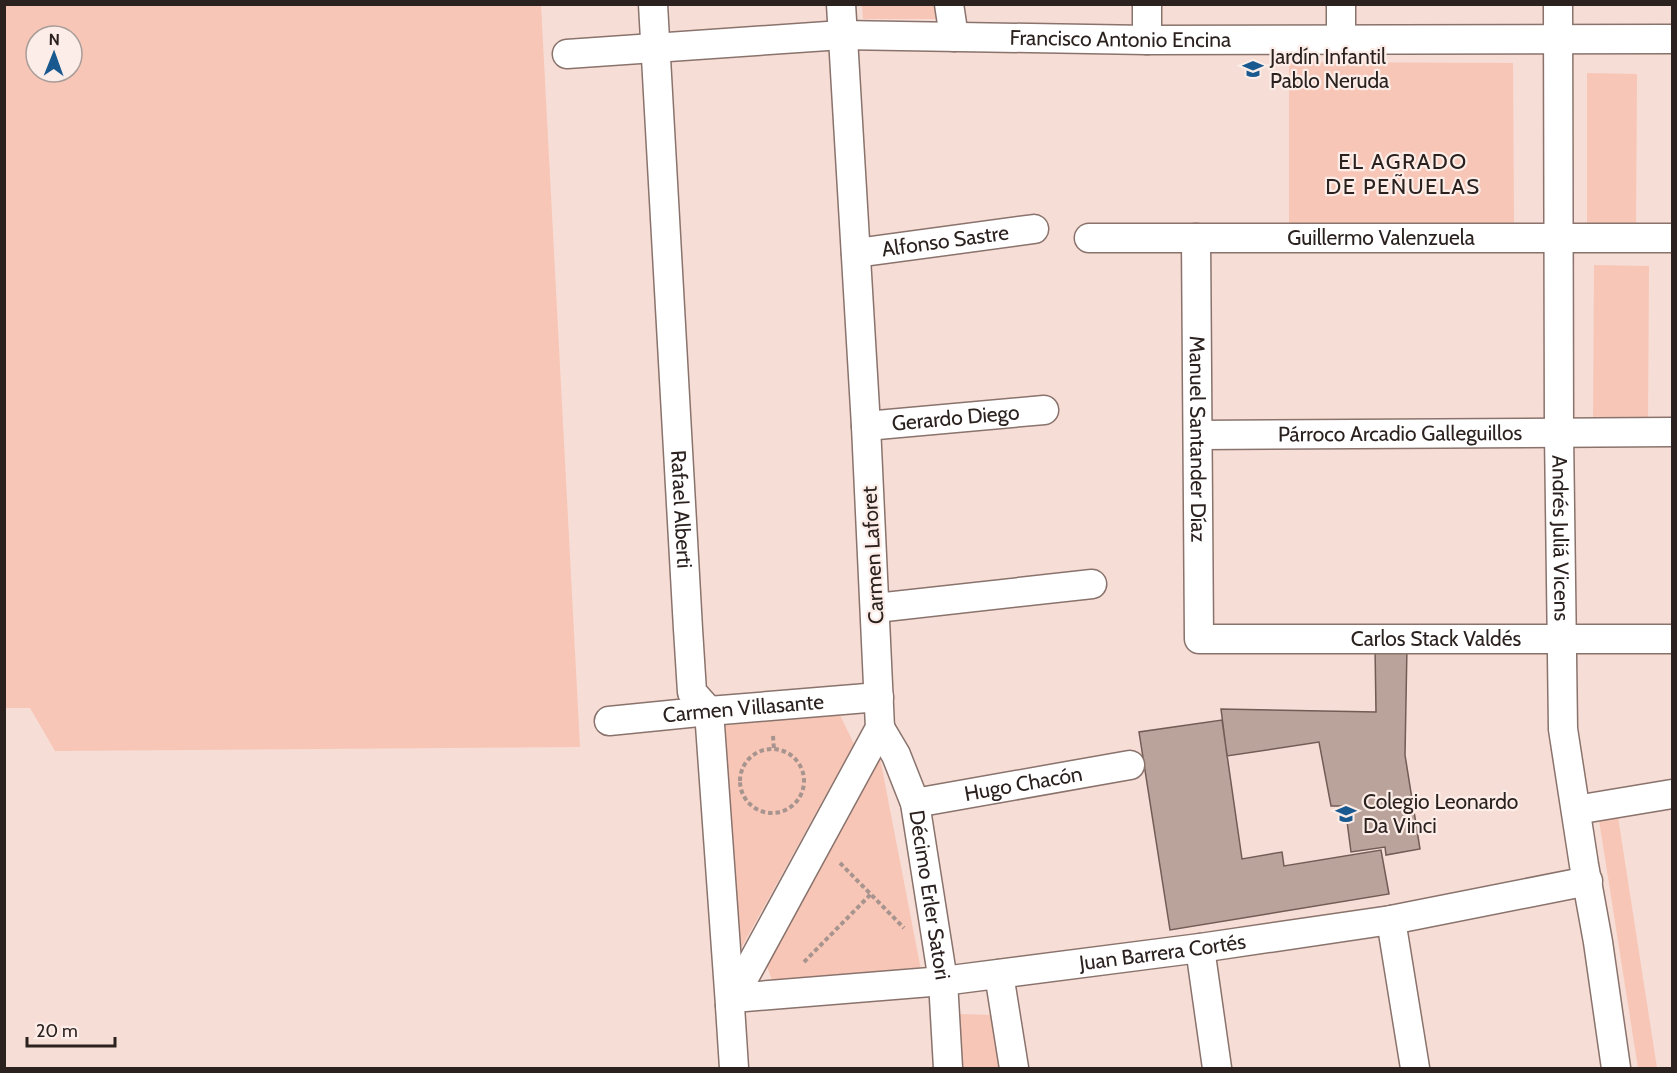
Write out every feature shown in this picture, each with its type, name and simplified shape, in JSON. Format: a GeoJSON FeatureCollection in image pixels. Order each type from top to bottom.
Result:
{"type":"FeatureCollection","features":[{"type":"Feature","properties":{"kind":"street","name":"Rafael Alberti"},"geometry":{"type":"LineString","coordinates":[[653,4],[692,682],[693,692],[709,711]]}},
{"type":"Feature","properties":{"kind":"street","name":"Carmen Laforet"},"geometry":{"type":"LineString","coordinates":[[841,4],[876,608],[880,728]]}},
{"type":"Feature","properties":{"kind":"street"},"geometry":{"type":"LineString","coordinates":[[949,4],[954,37]]}},
{"type":"Feature","properties":{"kind":"street"},"geometry":{"type":"LineString","coordinates":[[1147,4],[1148,40]]}},
{"type":"Feature","properties":{"kind":"street"},"geometry":{"type":"LineString","coordinates":[[1341,4],[1341,40]]}},
{"type":"Feature","properties":{"kind":"street","name":"Andrés Juliá Vicens"},"geometry":{"type":"LineString","coordinates":[[1558,4],[1558,433],[1563,729],[1616,1068]]}},
{"type":"Feature","properties":{"kind":"street","name":"Francisco Antonio Encina"},"geometry":{"type":"LineString","coordinates":[[567,54],[842,35],[1148,40],[1672,39]]}},
{"type":"Feature","properties":{"kind":"street","name":"Alfonso Sastre"},"geometry":{"type":"LineString","coordinates":[[856,253],[1034,229]]}},
{"type":"Feature","properties":{"kind":"street","name":"Guillermo Valenzuela"},"geometry":{"type":"LineString","coordinates":[[1089,238],[1672,238]]}},
{"type":"Feature","properties":{"kind":"street","name":"Manuel Santander Díaz"},"geometry":{"type":"LineString","coordinates":[[1196,238],[1199,639]]}},
{"type":"Feature","properties":{"kind":"street","name":"Gerardo Diego"},"geometry":{"type":"LineString","coordinates":[[866,426],[1044,410]]}},
{"type":"Feature","properties":{"kind":"street","name":"Párroco Arcadio Galleguillos"},"geometry":{"type":"LineString","coordinates":[[1199,435],[1672,432]]}},
{"type":"Feature","properties":{"kind":"street"},"geometry":{"type":"LineString","coordinates":[[876,608],[1092,584]]}},
{"type":"Feature","properties":{"kind":"street","name":"Carlos Stack Valdés"},"geometry":{"type":"LineString","coordinates":[[1199,639],[1672,639]]}},
{"type":"Feature","properties":{"kind":"street","name":"Carmen Villasante"},"geometry":{"type":"LineString","coordinates":[[609,721],[879,697]]}},
{"type":"Feature","properties":{"kind":"street"},"geometry":{"type":"LineString","coordinates":[[709,711],[734,1068]]}},
{"type":"Feature","properties":{"kind":"street"},"geometry":{"type":"LineString","coordinates":[[731,1002],[880,728]]}},
{"type":"Feature","properties":{"kind":"street","name":"Décimo Erler Satori"},"geometry":{"type":"LineString","coordinates":[[880,728],[896,755],[915,803],[941,972],[948,1068]]}},
{"type":"Feature","properties":{"kind":"street","name":"Hugo Chacón"},"geometry":{"type":"LineString","coordinates":[[915,803],[1130,765]]}},
{"type":"Feature","properties":{"kind":"street"},"geometry":{"type":"LineString","coordinates":[[1576,810],[1672,794]]}},
{"type":"Feature","properties":{"kind":"street","name":"Juan Barrera Cortés"},"geometry":{"type":"LineString","coordinates":[[731,1002],[773,994],[941,972],[999,974],[1200,948],[1391,920],[1588,881]]}},
{"type":"Feature","properties":{"kind":"street"},"geometry":{"type":"LineString","coordinates":[[1391,920],[1415,1068]]}},
{"type":"Feature","properties":{"kind":"street"},"geometry":{"type":"LineString","coordinates":[[1200,948],[1218,1068]]}},
{"type":"Feature","properties":{"kind":"street"},"geometry":{"type":"LineString","coordinates":[[999,974],[1014,1068]]}},
{"type":"Feature","properties":{"kind":"path"},"geometry":{"type":"LineString","coordinates":[[770,749],[780,750],[790,755],[797,762],[804,782],[797,801],[779,813],[758,810],[750,805],[743,796],[740,786],[740,775],[750,757],[770,749]]}},
{"type":"Feature","properties":{"kind":"path"},"geometry":{"type":"LineString","coordinates":[[818,841],[871,894],[941,972]]}},
{"type":"Feature","properties":{"kind":"path"},"geometry":{"type":"LineString","coordinates":[[773,994],[871,894]]}},
{"type":"Feature","properties":{"kind":"shaded area"},"geometry":{"type":"Polygon","coordinates":[[[4,5],[541,5],[580,747],[55,751],[30,708],[5,708],[4,5]]]}},
{"type":"Feature","properties":{"kind":"shaded area"},"geometry":{"type":"Polygon","coordinates":[[[862,5],[939,5],[941,19],[863,19],[862,5]]]}},
{"type":"Feature","properties":{"kind":"shaded area"},"geometry":{"type":"Polygon","coordinates":[[[1289,62],[1513,63],[1514,225],[1289,226],[1289,62]]]}},
{"type":"Feature","properties":{"kind":"shaded area"},"geometry":{"type":"Polygon","coordinates":[[[1587,73],[1637,74],[1636,229],[1587,228],[1587,73]]]}},
{"type":"Feature","properties":{"kind":"shaded area"},"geometry":{"type":"Polygon","coordinates":[[[1594,265],[1649,266],[1648,422],[1593,423],[1594,265]]]}},
{"type":"Feature","properties":{"kind":"shaded area"},"geometry":{"type":"Polygon","coordinates":[[[839,713],[854,744],[734,961],[720,726],[839,713]]]}},
{"type":"Feature","properties":{"kind":"shaded area"},"geometry":{"type":"Polygon","coordinates":[[[880,758],[921,970],[775,988],[765,961],[880,758]]]}},
{"type":"Feature","properties":{"kind":"shaded area"},"geometry":{"type":"Polygon","coordinates":[[[1618,817],[1657,1068],[1638,1068],[1599,820],[1618,817]]]}},
{"type":"Feature","properties":{"kind":"shaded area"},"geometry":{"type":"Polygon","coordinates":[[[956,1014],[995,1015],[1002,1068],[960,1068],[956,1014]]]}},
{"type":"Feature","properties":{"kind":"building"},"geometry":{"type":"Polygon","coordinates":[[[1375,646],[1407,646],[1405,755],[1420,849],[1386,855],[1385,847],[1351,852],[1345,806],[1331,806],[1319,742],[1227,756],[1221,709],[1376,712],[1375,646]]]}},
{"type":"Feature","properties":{"kind":"building"},"geometry":{"type":"Polygon","coordinates":[[[1222,720],[1242,859],[1282,852],[1284,866],[1381,850],[1389,894],[1170,930],[1139,732],[1222,720]]]}},
{"type":"Feature","properties":{"kind":"place","name":"Jardín Infantil Pablo Neruda"},"geometry":{"type":"Point","coordinates":[1253,69]}},
{"type":"Feature","properties":{"kind":"place","name":"Colegio Leonardo Da Vinci"},"geometry":{"type":"Point","coordinates":[1346,814]}},
{"type":"Feature","properties":{"kind":"district","name":"EL AGRADO DE PEÑUELAS"},"geometry":{"type":"Point","coordinates":[1403,174]}}]}
